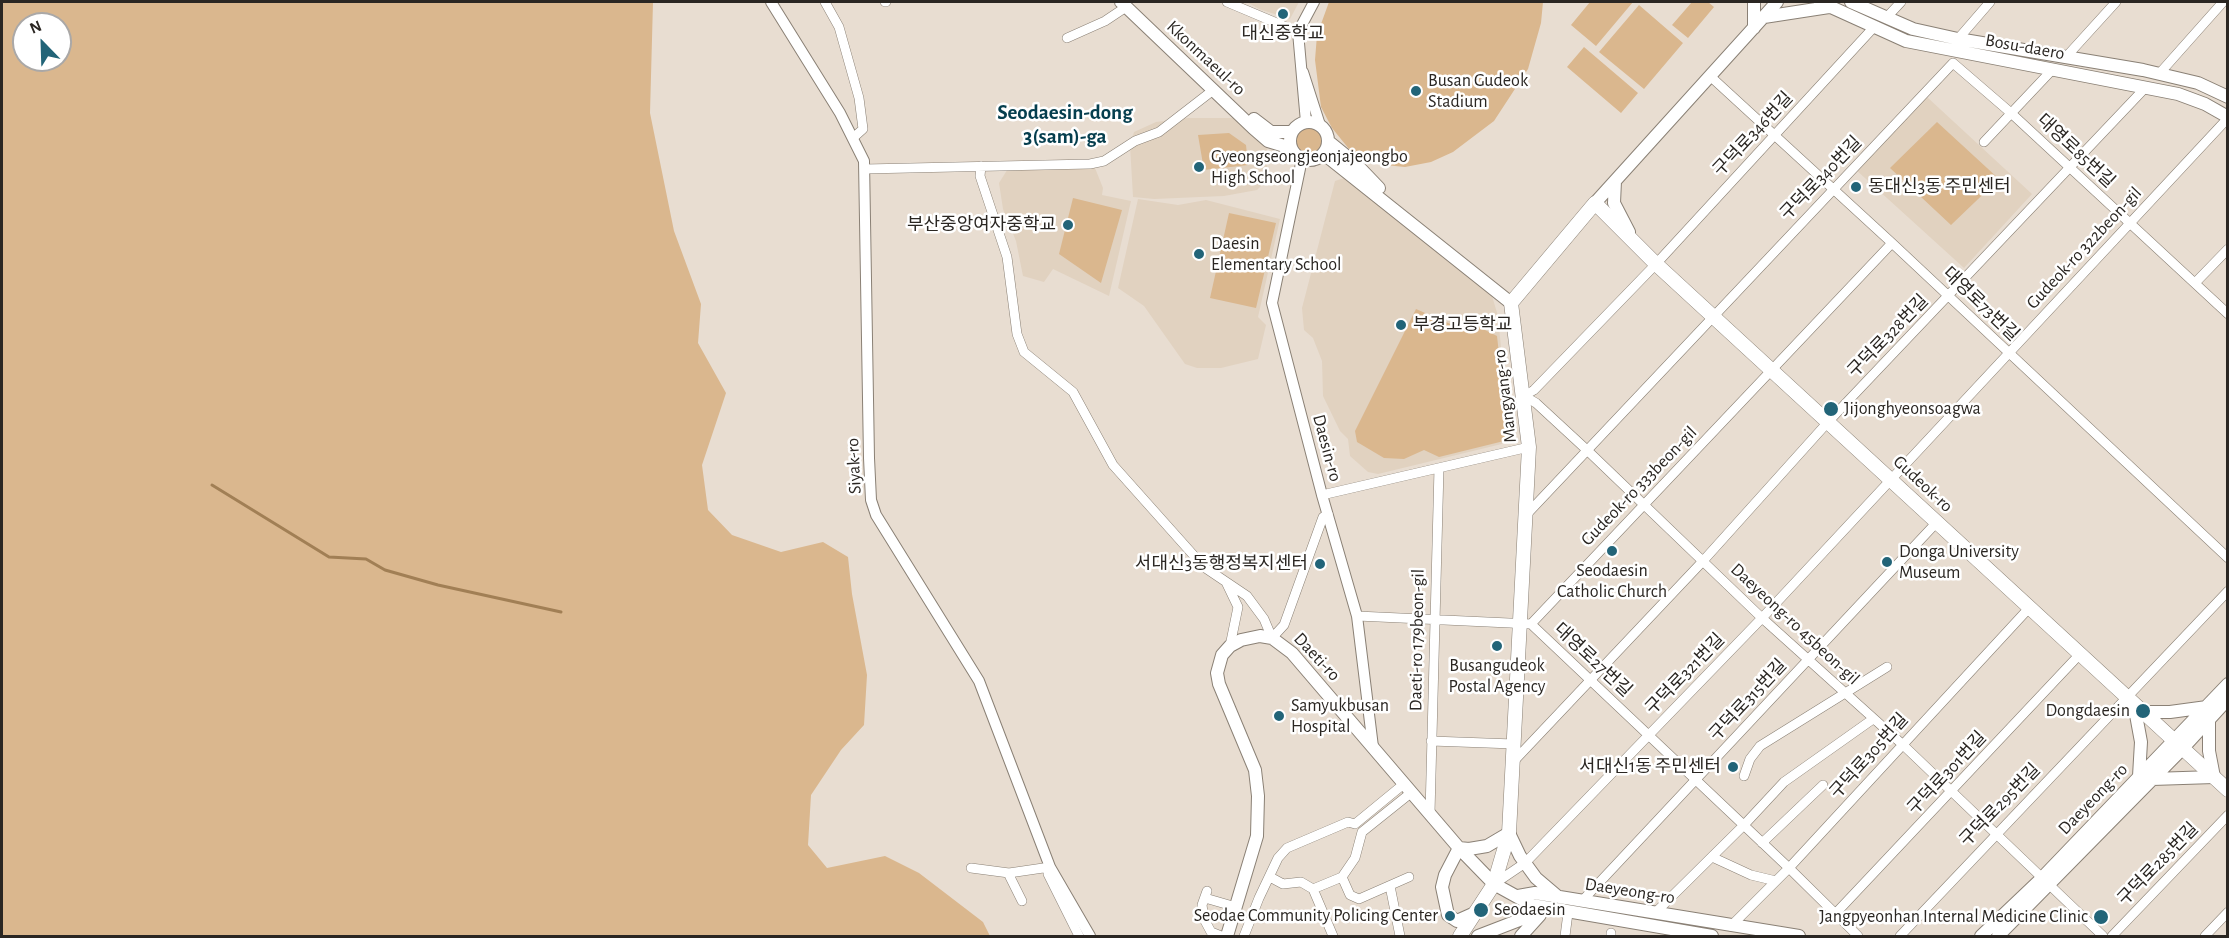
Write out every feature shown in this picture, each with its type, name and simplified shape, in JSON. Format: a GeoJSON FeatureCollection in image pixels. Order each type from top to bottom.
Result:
{"type":"FeatureCollection","features":[{"type":"Feature","properties":{"kind":"main road"},"geometry":{"type":"LineString","coordinates":[[1754,2],[1754,28]]}},
{"type":"Feature","properties":{"kind":"main road"},"geometry":{"type":"LineString","coordinates":[[1329,142],[1356,164],[1427,235],[1511,303],[1595,203],[1777,2]]}},
{"type":"Feature","properties":{"kind":"main road","name":"Bosu-daero"},"geometry":{"type":"LineString","coordinates":[[1851,2],[1912,29],[2159,74],[2198,83],[2228,97]]}},
{"type":"Feature","properties":{"kind":"main road","name":"Kkonmaeul-ro"},"geometry":{"type":"LineString","coordinates":[[1124,4],[1212,91],[1242,115],[1268,141],[1291,148],[1302,159]]}},
{"type":"Feature","properties":{"kind":"main road"},"geometry":{"type":"LineString","coordinates":[[1764,17],[1824,4]]}},
{"type":"Feature","properties":{"kind":"main road","name":"Bosu-daero"},"geometry":{"type":"LineString","coordinates":[[1824,4],[1906,41],[1954,58],[1969,55],[2146,87],[2196,101],[2228,117]]}},
{"type":"Feature","properties":{"kind":"main road"},"geometry":{"type":"LineString","coordinates":[[1969,55],[1958,48],[1959,44],[1973,41]]}},
{"type":"Feature","properties":{"kind":"main road","name":"Kkonmaeul-ro"},"geometry":{"type":"LineString","coordinates":[[1242,115],[1271,132],[1292,132]]}},
{"type":"Feature","properties":{"kind":"main road"},"geometry":{"type":"LineString","coordinates":[[1291,148],[1292,132],[1306,122],[1320,125],[1328,135],[1329,142],[1324,154],[1310,161],[1302,159]]}},
{"type":"Feature","properties":{"kind":"main road"},"geometry":{"type":"LineString","coordinates":[[1324,154],[1361,182],[1406,222],[1427,235]]}},
{"type":"Feature","properties":{"kind":"main road"},"geometry":{"type":"LineString","coordinates":[[1615,181],[1613,196],[1616,210],[1635,243]]}},
{"type":"Feature","properties":{"kind":"main road","name":"Gudeok-ro"},"geometry":{"type":"LineString","coordinates":[[1595,203],[1712,316],[2228,790]]}},
{"type":"Feature","properties":{"kind":"main road","name":"Mangyang-ro"},"geometry":{"type":"LineString","coordinates":[[1460,936],[1494,884],[1509,833],[1514,744],[1526,624],[1529,447],[1511,303]]}},
{"type":"Feature","properties":{"kind":"main road","name":"Daeti-ro"},"geometry":{"type":"LineString","coordinates":[[1230,646],[1252,636],[1272,638],[1292,653],[1459,848],[1494,884]]}},
{"type":"Feature","properties":{"kind":"main road"},"geometry":{"type":"LineString","coordinates":[[1227,936],[1257,836],[1258,796],[1255,770],[1219,684],[1219,661],[1230,646]]}},
{"type":"Feature","properties":{"kind":"main road","name":"Daeyeong-ro"},"geometry":{"type":"LineString","coordinates":[[1981,936],[2044,882],[2152,779],[2208,712],[2228,684]]}},
{"type":"Feature","properties":{"kind":"main road","name":"Daeyeong-ro"},"geometry":{"type":"LineString","coordinates":[[2208,712],[2228,699]]}},
{"type":"Feature","properties":{"kind":"main road"},"geometry":{"type":"LineString","coordinates":[[2139,778],[2141,749],[2135,704],[2170,712],[2208,712],[2209,751],[2214,777],[2152,779]]}},
{"type":"Feature","properties":{"kind":"main road","name":"Daeyeong-ro"},"geometry":{"type":"LineString","coordinates":[[1998,936],[2139,778],[2179,744]]}},
{"type":"Feature","properties":{"kind":"main road"},"geometry":{"type":"LineString","coordinates":[[1475,913],[1457,921],[1448,915],[1445,908],[1443,882],[1459,848],[1487,846],[1509,833],[1525,862],[1544,886],[1559,897]]}},
{"type":"Feature","properties":{"kind":"main road","name":"Daeyeong-ro"},"geometry":{"type":"LineString","coordinates":[[1494,884],[1532,905],[1548,909],[1712,936]]}},
{"type":"Feature","properties":{"kind":"main road","name":"Daeyeong-ro"},"geometry":{"type":"LineString","coordinates":[[1518,896],[1535,893],[1799,936]]}},
{"type":"Feature","properties":{"kind":"main road"},"geometry":{"type":"LineString","coordinates":[[1478,936],[1548,909]]}},
{"type":"Feature","properties":{"kind":"main road"},"geometry":{"type":"LineString","coordinates":[[1521,936],[1534,919],[1548,909]]}},
{"type":"Feature","properties":{"kind":"street","name":"Siyak-ro"},"geometry":{"type":"LineString","coordinates":[[771,2],[853,138],[865,169],[871,500],[876,515],[979,681],[1047,867],[1090,936]]}},
{"type":"Feature","properties":{"kind":"street"},"geometry":{"type":"LineString","coordinates":[[825,2],[839,27],[859,98],[862,131],[853,138]]}},
{"type":"Feature","properties":{"kind":"street"},"geometry":{"type":"LineString","coordinates":[[1227,2],[1298,32]]}},
{"type":"Feature","properties":{"kind":"street"},"geometry":{"type":"LineString","coordinates":[[1306,122],[1298,32],[1314,2]]}},
{"type":"Feature","properties":{"kind":"street"},"geometry":{"type":"LineString","coordinates":[[1887,17],[1901,2]]}},
{"type":"Feature","properties":{"kind":"street"},"geometry":{"type":"LineString","coordinates":[[1958,39],[1990,2]]}},
{"type":"Feature","properties":{"kind":"street"},"geometry":{"type":"LineString","coordinates":[[2066,57],[2115,2]]}},
{"type":"Feature","properties":{"kind":"street"},"geometry":{"type":"LineString","coordinates":[[2159,74],[2223,2]]}},
{"type":"Feature","properties":{"kind":"street"},"geometry":{"type":"LineString","coordinates":[[1067,38],[1111,18],[1124,4]]}},
{"type":"Feature","properties":{"kind":"street","name":"구덕로346번길"},"geometry":{"type":"LineString","coordinates":[[1524,396],[1534,390],[1656,264],[1874,27]]}},
{"type":"Feature","properties":{"kind":"street","name":"대영로85번길"},"geometry":{"type":"LineString","coordinates":[[1954,58],[2228,314]]}},
{"type":"Feature","properties":{"kind":"street","name":"구덕로340번길"},"geometry":{"type":"LineString","coordinates":[[1527,514],[1833,190],[1954,58]]}},
{"type":"Feature","properties":{"kind":"street"},"geometry":{"type":"LineString","coordinates":[[1302,69],[1320,125]]}},
{"type":"Feature","properties":{"kind":"street"},"geometry":{"type":"LineString","coordinates":[[1984,142],[2052,70]]}},
{"type":"Feature","properties":{"kind":"street","name":"대영로73번길"},"geometry":{"type":"LineString","coordinates":[[1710,76],[2228,558]]}},
{"type":"Feature","properties":{"kind":"street","name":"구덕로328번길"},"geometry":{"type":"LineString","coordinates":[[1513,762],[1703,561],[1828,422],[2146,87]]}},
{"type":"Feature","properties":{"kind":"street"},"geometry":{"type":"LineString","coordinates":[[865,169],[1090,164],[1104,161],[1135,141],[1159,132],[1212,91]]}},
{"type":"Feature","properties":{"kind":"street","name":"Gudeok-ro 322beon-gil"},"geometry":{"type":"LineString","coordinates":[[1890,478],[2228,117]]}},
{"type":"Feature","properties":{"kind":"street","name":"Daesin-ro"},"geometry":{"type":"LineString","coordinates":[[1302,159],[1272,303],[1322,495],[1358,616],[1373,747]]}},
{"type":"Feature","properties":{"kind":"street"},"geometry":{"type":"LineString","coordinates":[[981,166],[980,176],[1007,257],[1017,334],[1024,352],[1073,392],[1113,465],[1204,567],[1248,596],[1264,619],[1272,638],[1284,625],[1323,517],[1328,514]]}},
{"type":"Feature","properties":{"kind":"street","name":"Gudeok-ro 333beon-gil"},"geometry":{"type":"LineString","coordinates":[[1526,624],[1644,504],[1892,243]]}},
{"type":"Feature","properties":{"kind":"street"},"geometry":{"type":"LineString","coordinates":[[2195,283],[2228,249]]}},
{"type":"Feature","properties":{"kind":"street","name":"Daeyeong-ro 45beon-gil"},"geometry":{"type":"LineString","coordinates":[[1524,396],[1536,403],[1588,451],[1762,618],[1996,832],[2044,882],[2103,936]]}},
{"type":"Feature","properties":{"kind":"street"},"geometry":{"type":"LineString","coordinates":[[1322,495],[1529,447]]}},
{"type":"Feature","properties":{"kind":"street","name":"Daeti-ro 179beon-gil"},"geometry":{"type":"LineString","coordinates":[[1430,813],[1439,468]]}},
{"type":"Feature","properties":{"kind":"street","name":"구덕로321번길"},"geometry":{"type":"LineString","coordinates":[[1494,884],[1525,862],[1649,735],[1762,618],[1890,478]]}},
{"type":"Feature","properties":{"kind":"street","name":"구덕로315번길"},"geometry":{"type":"LineString","coordinates":[[1582,901],[1937,522]]}},
{"type":"Feature","properties":{"kind":"street"},"geometry":{"type":"LineString","coordinates":[[1223,578],[1238,607],[1230,646]]}},
{"type":"Feature","properties":{"kind":"street","name":"구덕로295번길"},"geometry":{"type":"LineString","coordinates":[[1900,936],[1996,832],[2135,704],[2228,591]]}},
{"type":"Feature","properties":{"kind":"street","name":"구덕로305번길"},"geometry":{"type":"LineString","coordinates":[[1731,926],[1790,868],[1902,744],[2030,608]]}},
{"type":"Feature","properties":{"kind":"street"},"geometry":{"type":"LineString","coordinates":[[1358,616],[1526,624]]}},
{"type":"Feature","properties":{"kind":"street","name":"대영로27번길"},"geometry":{"type":"LineString","coordinates":[[1526,624],[1649,735],[1790,868],[1858,936]]}},
{"type":"Feature","properties":{"kind":"street","name":"구덕로301번길"},"geometry":{"type":"LineString","coordinates":[[1836,913],[2080,654]]}},
{"type":"Feature","properties":{"kind":"street"},"geometry":{"type":"LineString","coordinates":[[1744,776],[1750,759],[1760,746],[1887,668]]}},
{"type":"Feature","properties":{"kind":"street"},"geometry":{"type":"LineString","coordinates":[[1654,913],[1744,825],[1784,782],[1873,719]]}},
{"type":"Feature","properties":{"kind":"street"},"geometry":{"type":"LineString","coordinates":[[1431,741],[1514,744]]}},
{"type":"Feature","properties":{"kind":"street"},"geometry":{"type":"LineString","coordinates":[[1762,843],[1823,785]]}},
{"type":"Feature","properties":{"kind":"street"},"geometry":{"type":"LineString","coordinates":[[1244,936],[1270,877],[1287,848],[1348,822],[1355,824],[1408,788]]}},
{"type":"Feature","properties":{"kind":"street"},"geometry":{"type":"LineString","coordinates":[[1313,889],[1342,877],[1355,858],[1362,831],[1408,788]]}},
{"type":"Feature","properties":{"kind":"street","name":"구덕로285번길"},"geometry":{"type":"LineString","coordinates":[[2112,936],[2228,815]]}},
{"type":"Feature","properties":{"kind":"street"},"geometry":{"type":"LineString","coordinates":[[1712,856],[1751,875],[1776,881]]}},
{"type":"Feature","properties":{"kind":"street"},"geometry":{"type":"LineString","coordinates":[[971,868],[1008,873],[1047,867],[1079,936]]}},
{"type":"Feature","properties":{"kind":"street"},"geometry":{"type":"LineString","coordinates":[[1008,873],[1022,901]]}},
{"type":"Feature","properties":{"kind":"street"},"geometry":{"type":"LineString","coordinates":[[1270,877],[1283,884],[1301,882],[1313,889],[1333,936]]}},
{"type":"Feature","properties":{"kind":"street"},"geometry":{"type":"LineString","coordinates":[[1342,877],[1353,899],[1359,899],[1410,877]]}},
{"type":"Feature","properties":{"kind":"street"},"geometry":{"type":"LineString","coordinates":[[1390,886],[1400,936]]}},
{"type":"Feature","properties":{"kind":"street"},"geometry":{"type":"LineString","coordinates":[[1221,936],[1211,932],[1204,919],[1206,895],[1236,907]]}},
{"type":"Feature","properties":{"kind":"street"},"geometry":{"type":"LineString","coordinates":[[2205,936],[2228,912]]}},
{"type":"Feature","properties":{"kind":"street"},"geometry":{"type":"LineString","coordinates":[[1565,936],[1568,913]]}},
{"type":"Feature","properties":{"kind":"shaded area"},"geometry":{"type":"Polygon","coordinates":[[[2,2],[653,2],[650,113],[674,231],[701,304],[698,343],[726,393],[702,465],[708,510],[732,535],[781,552],[823,542],[848,557],[852,594],[867,675],[864,725],[841,750],[811,795],[808,845],[827,868],[885,856],[919,873],[983,922],[990,936],[2,936],[2,2]]]}},
{"type":"Feature","properties":{"kind":"shaded area","name":"대신중학교"},"geometry":{"type":"Polygon","coordinates":[[[1247,2],[1299,2],[1290,19],[1259,9],[1247,2]]]}},
{"type":"Feature","properties":{"kind":"shaded area","name":"Busan Gudeok Stadium"},"geometry":{"type":"Polygon","coordinates":[[[1329,2],[1543,2],[1541,23],[1528,69],[1494,121],[1453,152],[1431,162],[1405,167],[1385,165],[1364,158],[1349,149],[1332,128],[1321,107],[1315,60],[1317,35],[1329,2]]]}},
{"type":"Feature","properties":{"kind":"shaded area"},"geometry":{"type":"Polygon","coordinates":[[[1590,2],[1633,2],[1596,46],[1571,25],[1590,2]]]}},
{"type":"Feature","properties":{"kind":"shaded area"},"geometry":{"type":"Polygon","coordinates":[[[1692,2],[1708,2],[1714,7],[1688,38],[1672,25],[1692,2]]]}},
{"type":"Feature","properties":{"kind":"shaded area"},"geometry":{"type":"Polygon","coordinates":[[[1639,5],[1683,43],[1644,89],[1599,52],[1639,5]]]}},
{"type":"Feature","properties":{"kind":"shaded area"},"geometry":{"type":"Polygon","coordinates":[[[1584,47],[1638,93],[1621,113],[1567,67],[1584,47]]]}},
{"type":"Feature","properties":{"kind":"shaded area"},"geometry":{"type":"Polygon","coordinates":[[[1927,97],[2032,194],[1964,268],[1855,169],[1927,97]]]}},
{"type":"Feature","properties":{"kind":"shaded area","name":"Gyeongseongjeonjajeongbo High School"},"geometry":{"type":"Polygon","coordinates":[[[1188,118],[1234,118],[1264,135],[1268,153],[1266,181],[1257,190],[1224,196],[1154,199],[1133,197],[1130,145],[1134,132],[1156,122],[1188,118]]]}},
{"type":"Feature","properties":{"kind":"shaded area"},"geometry":{"type":"Polygon","coordinates":[[[1937,122],[1999,179],[1951,225],[1890,168],[1937,122]]]}},
{"type":"Feature","properties":{"kind":"shaded area"},"geometry":{"type":"Polygon","coordinates":[[[1309,128],[1318,132],[1322,141],[1318,150],[1309,154],[1300,150],[1296,141],[1300,132],[1309,128]]]}},
{"type":"Feature","properties":{"kind":"shaded area"},"geometry":{"type":"Polygon","coordinates":[[[1229,133],[1246,145],[1248,165],[1204,170],[1198,135],[1229,133]]]}},
{"type":"Feature","properties":{"kind":"shaded area","name":"부산중앙여자중학교"},"geometry":{"type":"Polygon","coordinates":[[[1039,164],[1095,168],[1103,188],[1102,195],[1131,201],[1109,296],[1053,269],[1044,282],[1023,276],[1016,241],[1003,209],[999,183],[1009,167],[1039,164]]]}},
{"type":"Feature","properties":{"kind":"shaded area","name":"부경고등학교"},"geometry":{"type":"Polygon","coordinates":[[[1347,177],[1492,296],[1498,316],[1510,442],[1378,474],[1368,472],[1350,456],[1348,439],[1340,431],[1323,396],[1322,361],[1313,338],[1304,330],[1302,308],[1335,181],[1347,177]]]}},
{"type":"Feature","properties":{"kind":"shaded area"},"geometry":{"type":"Polygon","coordinates":[[[1073,198],[1122,210],[1101,283],[1059,254],[1073,198]]]}},
{"type":"Feature","properties":{"kind":"shaded area","name":"Daesin Elementary School"},"geometry":{"type":"Polygon","coordinates":[[[1138,199],[1178,205],[1206,200],[1280,219],[1258,317],[1266,325],[1258,359],[1221,368],[1197,368],[1185,364],[1144,306],[1118,288],[1138,199]]]}},
{"type":"Feature","properties":{"kind":"shaded area"},"geometry":{"type":"Polygon","coordinates":[[[1229,213],[1276,223],[1256,308],[1210,298],[1229,213]]]}},
{"type":"Feature","properties":{"kind":"shaded area"},"geometry":{"type":"Polygon","coordinates":[[[1416,309],[1462,329],[1467,321],[1497,336],[1507,427],[1504,441],[1439,457],[1424,450],[1404,459],[1384,458],[1357,442],[1355,431],[1416,309]]]}},
{"type":"Feature","properties":{"kind":"waterway"},"geometry":{"type":"LineString","coordinates":[[212,485],[329,557],[366,559],[385,570],[438,585],[561,612]]}},
{"type":"Feature","properties":{"kind":"place","name":"대신중학교"},"geometry":{"type":"Point","coordinates":[1283,14]}},
{"type":"Feature","properties":{"kind":"place","name":"Busan Gudeok Stadium"},"geometry":{"type":"Point","coordinates":[1416,91]}},
{"type":"Feature","properties":{"kind":"place","name":"Gyeongseongjeonjajeongbo High School"},"geometry":{"type":"Point","coordinates":[1199,167]}},
{"type":"Feature","properties":{"kind":"place","name":"동대신3동 주민센터"},"geometry":{"type":"Point","coordinates":[1856,187]}},
{"type":"Feature","properties":{"kind":"place","name":"부산중앙여자중학교"},"geometry":{"type":"Point","coordinates":[1068,225]}},
{"type":"Feature","properties":{"kind":"place","name":"Daesin Elementary School"},"geometry":{"type":"Point","coordinates":[1199,254]}},
{"type":"Feature","properties":{"kind":"place","name":"부경고등학교"},"geometry":{"type":"Point","coordinates":[1401,325]}},
{"type":"Feature","properties":{"kind":"place","name":"Jijonghyeonsoagwa"},"geometry":{"type":"Point","coordinates":[1831,409]}},
{"type":"Feature","properties":{"kind":"place","name":"Seodaesin Catholic Church"},"geometry":{"type":"Point","coordinates":[1612,551]}},
{"type":"Feature","properties":{"kind":"place","name":"Donga University Museum"},"geometry":{"type":"Point","coordinates":[1887,562]}},
{"type":"Feature","properties":{"kind":"place","name":"서대신3동행정복지센터"},"geometry":{"type":"Point","coordinates":[1320,564]}},
{"type":"Feature","properties":{"kind":"place","name":"Busangudeok Postal Agency"},"geometry":{"type":"Point","coordinates":[1497,646]}},
{"type":"Feature","properties":{"kind":"place","name":"Dongdaesin"},"geometry":{"type":"Point","coordinates":[2143,711]}},
{"type":"Feature","properties":{"kind":"place","name":"Samyukbusan Hospital"},"geometry":{"type":"Point","coordinates":[1279,716]}},
{"type":"Feature","properties":{"kind":"place","name":"서대신1동 주민센터"},"geometry":{"type":"Point","coordinates":[1733,767]}},
{"type":"Feature","properties":{"kind":"place","name":"Seodaesin"},"geometry":{"type":"Point","coordinates":[1481,910]}},
{"type":"Feature","properties":{"kind":"place","name":"Seodae Community Policing Center"},"geometry":{"type":"Point","coordinates":[1450,916]}},
{"type":"Feature","properties":{"kind":"place","name":"Jangpyeonhan Internal Medicine Clinic"},"geometry":{"type":"Point","coordinates":[2101,917]}},
{"type":"Feature","properties":{"kind":"district","name":"Seodaesin-dong 3(sam)-ga"},"geometry":{"type":"Point","coordinates":[1065,125]}}]}
